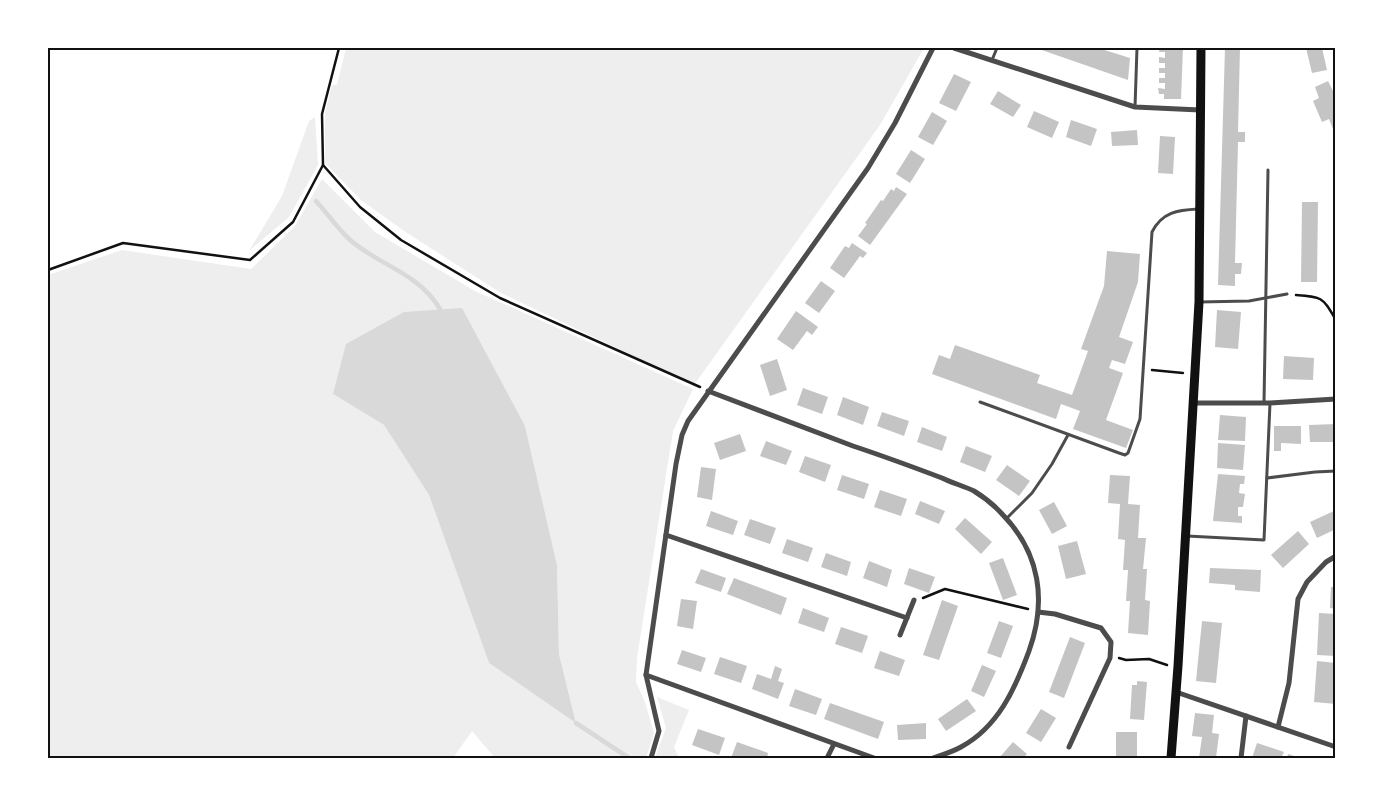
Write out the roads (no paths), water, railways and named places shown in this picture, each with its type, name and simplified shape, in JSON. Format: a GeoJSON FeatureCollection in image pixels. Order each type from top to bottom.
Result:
{"type":"FeatureCollection","features":[{"type":"Feature","properties":{"kind":"main road"},"geometry":{"type":"LineString","coordinates":[[1171,758],[1199,302],[1201,48]]}},
{"type":"Feature","properties":{"kind":"street"},"geometry":{"type":"LineString","coordinates":[[651,758],[659,731],[646,675],[682,435],[688,421],[708,391],[868,168],[895,123],[933,48]]}},
{"type":"Feature","properties":{"kind":"street"},"geometry":{"type":"LineString","coordinates":[[954,48],[1135,107],[1200,110]]}},
{"type":"Feature","properties":{"kind":"street"},"geometry":{"type":"LineString","coordinates":[[708,391],[974,491],[995,506],[1020,535],[1029,551],[1038,581],[1038,612],[1034,636],[1023,667],[1011,695],[1000,712],[976,738],[960,748],[933,758]]}},
{"type":"Feature","properties":{"kind":"street"},"geometry":{"type":"LineString","coordinates":[[1194,403],[1267,403],[1336,399]]}},
{"type":"Feature","properties":{"kind":"street"},"geometry":{"type":"LineString","coordinates":[[666,535],[907,618]]}},
{"type":"Feature","properties":{"kind":"street"},"geometry":{"type":"LineString","coordinates":[[1278,727],[1289,683],[1298,599],[1308,582],[1326,562],[1336,556]]}},
{"type":"Feature","properties":{"kind":"street"},"geometry":{"type":"LineString","coordinates":[[900,635],[914,600]]}},
{"type":"Feature","properties":{"kind":"street"},"geometry":{"type":"LineString","coordinates":[[1038,612],[1055,614],[1101,628],[1112,642],[1110,656],[1069,747]]}},
{"type":"Feature","properties":{"kind":"street"},"geometry":{"type":"LineString","coordinates":[[646,675],[874,758]]}},
{"type":"Feature","properties":{"kind":"street"},"geometry":{"type":"LineString","coordinates":[[1175,692],[1336,747]]}},
{"type":"Feature","properties":{"kind":"street"},"geometry":{"type":"LineString","coordinates":[[1241,758],[1246,716]]}},
{"type":"Feature","properties":{"kind":"street"},"geometry":{"type":"LineString","coordinates":[[827,758],[834,744]]}},
{"type":"Feature","properties":{"kind":"lane"},"geometry":{"type":"LineString","coordinates":[[992,60],[997,48]]}},
{"type":"Feature","properties":{"kind":"lane"},"geometry":{"type":"LineString","coordinates":[[1135,107],[1137,48]]}},
{"type":"Feature","properties":{"kind":"lane"},"geometry":{"type":"LineString","coordinates":[[1185,536],[1264,540],[1267,478],[1268,170]]}},
{"type":"Feature","properties":{"kind":"lane"},"geometry":{"type":"LineString","coordinates":[[980,402],[1119,453],[1125,455],[1128,453],[1140,419],[1152,232],[1156,224],[1166,215],[1179,210],[1200,209]]}},
{"type":"Feature","properties":{"kind":"lane"},"geometry":{"type":"LineString","coordinates":[[1199,302],[1249,302],[1287,294]]}},
{"type":"Feature","properties":{"kind":"lane"},"geometry":{"type":"LineString","coordinates":[[1007,518],[1032,492],[1052,464],[1068,435]]}},
{"type":"Feature","properties":{"kind":"lane"},"geometry":{"type":"LineString","coordinates":[[1267,478],[1336,471]]}},
{"type":"Feature","properties":{"kind":"waterway"},"geometry":{"type":"LineString","coordinates":[[316,201],[349,239],[421,286],[440,309]]}},
{"type":"Feature","properties":{"kind":"waterway"},"geometry":{"type":"LineString","coordinates":[[576,723],[629,758]]}}]}
